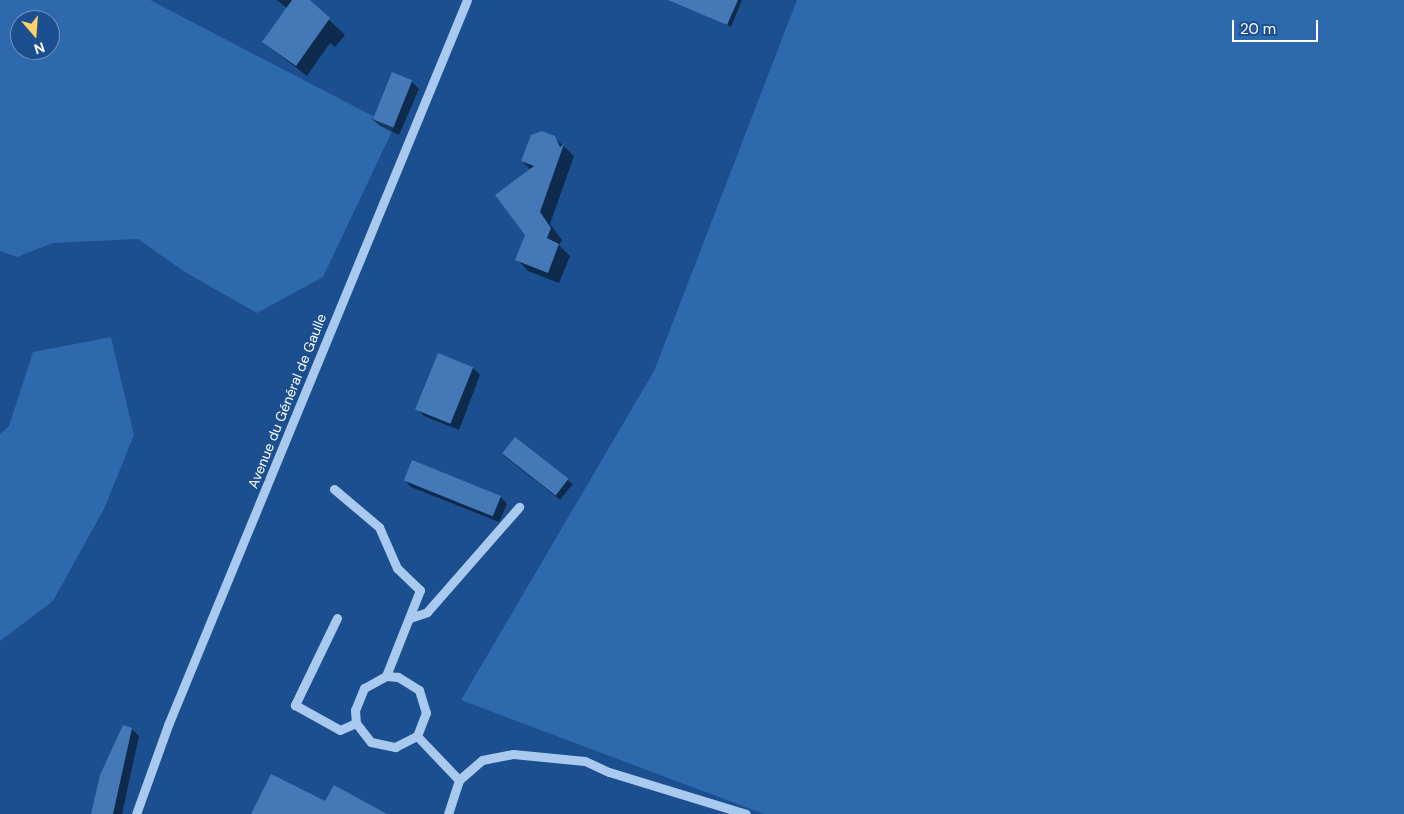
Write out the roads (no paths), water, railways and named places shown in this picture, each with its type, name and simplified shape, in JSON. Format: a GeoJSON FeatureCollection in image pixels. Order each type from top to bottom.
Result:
{"type":"FeatureCollection","features":[{"type":"Feature","properties":{"kind":"street","name":"Avenue du Général de Gaulle"},"geometry":{"type":"LineString","coordinates":[[136,814],[172,716],[467,0]]}},
{"type":"Feature","properties":{"kind":"street"},"geometry":{"type":"LineString","coordinates":[[334,489],[379,527],[397,568],[420,590],[386,676]]}},
{"type":"Feature","properties":{"kind":"street"},"geometry":{"type":"LineString","coordinates":[[410,618],[427,612],[519,508]]}},
{"type":"Feature","properties":{"kind":"street"},"geometry":{"type":"LineString","coordinates":[[337,618],[295,705],[340,730],[356,723]]}},
{"type":"Feature","properties":{"kind":"street"},"geometry":{"type":"LineString","coordinates":[[386,676],[404,679],[419,690],[426,713],[417,736],[395,748],[383,747],[371,742],[356,723],[357,698],[374,680],[386,676]]}},
{"type":"Feature","properties":{"kind":"street"},"geometry":{"type":"LineString","coordinates":[[417,736],[459,780]]}},
{"type":"Feature","properties":{"kind":"street"},"geometry":{"type":"LineString","coordinates":[[448,814],[459,780],[482,760],[513,754],[585,761],[609,772],[746,814]]}}]}
